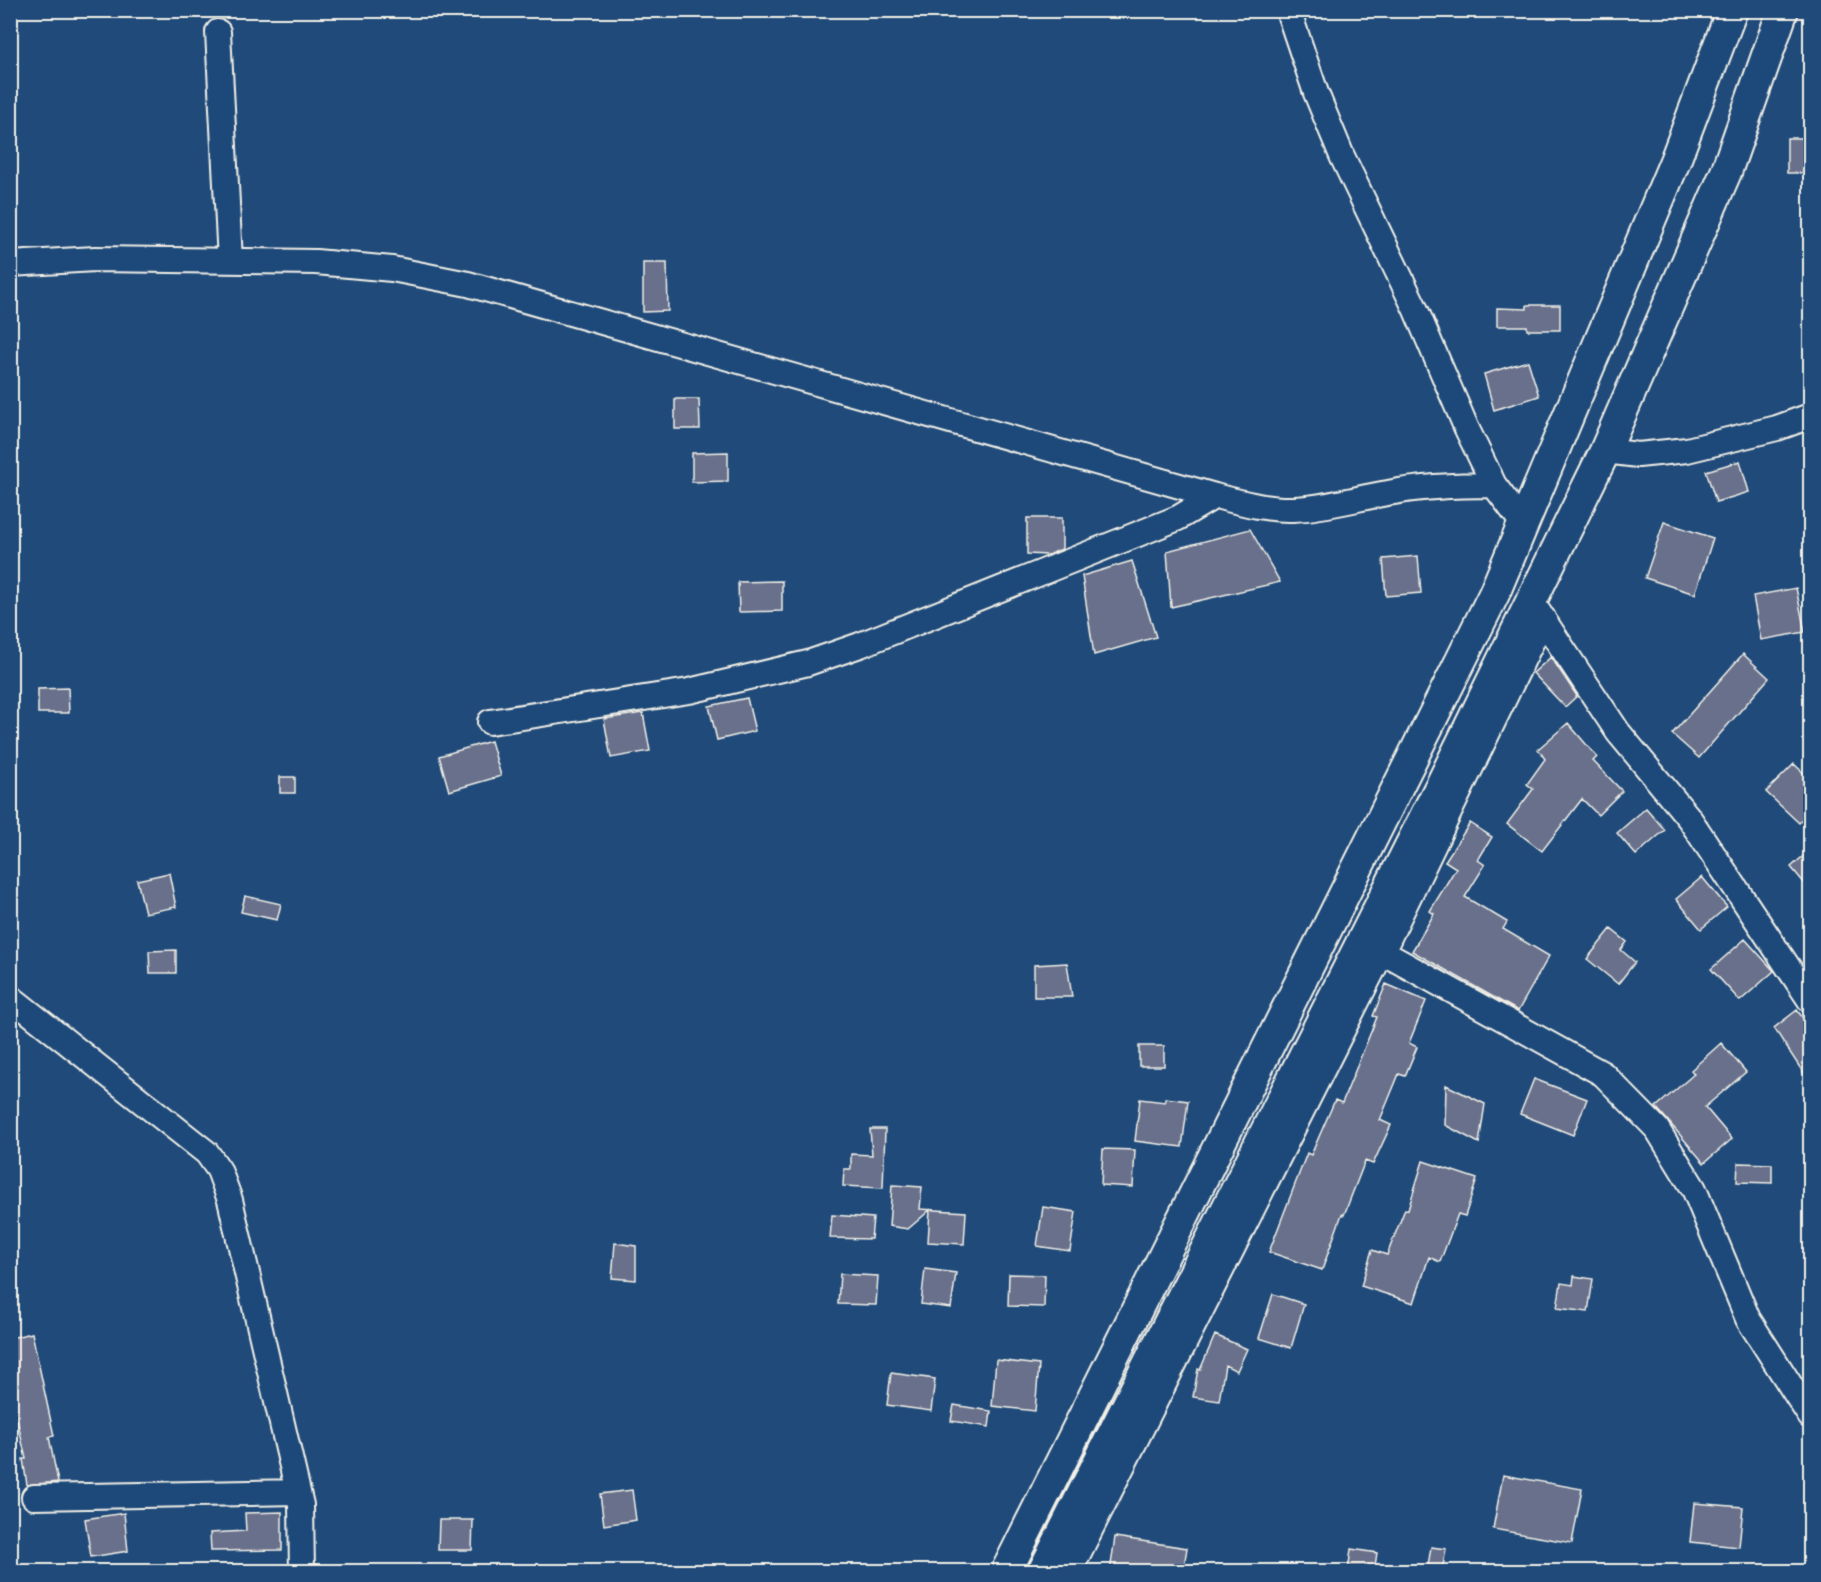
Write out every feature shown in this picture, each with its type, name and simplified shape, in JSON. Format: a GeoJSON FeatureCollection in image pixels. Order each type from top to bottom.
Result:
{"type":"FeatureCollection","features":[{"type":"Feature","properties":{"kind":"main road"},"geometry":{"type":"LineString","coordinates":[[1006,1572],[1494,594],[1675,161],[1732,10]]}},
{"type":"Feature","properties":{"kind":"main road"},"geometry":{"type":"LineString","coordinates":[[1043,1572],[1442,785],[1537,610],[1726,172],[1783,10]]}},
{"type":"Feature","properties":{"kind":"street"},"geometry":{"type":"LineString","coordinates":[[1288,10],[1316,93],[1342,156],[1415,308],[1466,428],[1494,484],[1524,525]]}},
{"type":"Feature","properties":{"kind":"street"},"geometry":{"type":"LineString","coordinates":[[218,32],[230,261]]}},
{"type":"Feature","properties":{"kind":"street"},"geometry":{"type":"LineString","coordinates":[[10,264],[95,259],[316,262],[392,269],[468,284],[1215,496],[1268,508],[1292,509],[1445,484],[1494,484]]}},
{"type":"Feature","properties":{"kind":"street"},"geometry":{"type":"LineString","coordinates":[[1605,451],[1638,455],[1687,450],[1777,428],[1810,416]]}},
{"type":"Feature","properties":{"kind":"street"},"geometry":{"type":"LineString","coordinates":[[490,722],[689,691],[808,663],[860,645],[1178,518],[1215,496]]}},
{"type":"Feature","properties":{"kind":"street"},"geometry":{"type":"LineString","coordinates":[[1069,1572],[1382,952],[1537,610]]}},
{"type":"Feature","properties":{"kind":"street"},"geometry":{"type":"LineString","coordinates":[[1537,610],[1618,732],[1689,818],[1810,1000]]}},
{"type":"Feature","properties":{"kind":"street"},"geometry":{"type":"LineString","coordinates":[[1382,952],[1604,1074],[1657,1129],[1694,1189],[1748,1319],[1810,1416]]}},
{"type":"Feature","properties":{"kind":"street"},"geometry":{"type":"LineString","coordinates":[[10,997],[207,1153],[219,1170],[230,1200],[301,1505],[302,1572]]}},
{"type":"Feature","properties":{"kind":"street"},"geometry":{"type":"LineString","coordinates":[[34,1497],[298,1492]]}},
{"type":"Feature","properties":{"kind":"building"},"geometry":{"type":"Polygon","coordinates":[[[1787,138],[1810,138],[1810,173],[1787,173],[1787,138]]]}},
{"type":"Feature","properties":{"kind":"building"},"geometry":{"type":"Polygon","coordinates":[[[643,263],[667,263],[668,311],[643,312],[643,263]]]}},
{"type":"Feature","properties":{"kind":"building"},"geometry":{"type":"Polygon","coordinates":[[[1527,305],[1560,305],[1560,330],[1527,330],[1527,326],[1497,326],[1497,308],[1527,309],[1527,305]]]}},
{"type":"Feature","properties":{"kind":"building"},"geometry":{"type":"Polygon","coordinates":[[[1528,361],[1539,396],[1494,410],[1484,374],[1528,361]]]}},
{"type":"Feature","properties":{"kind":"building"},"geometry":{"type":"Polygon","coordinates":[[[675,399],[699,399],[700,429],[675,429],[675,399]]]}},
{"type":"Feature","properties":{"kind":"building"},"geometry":{"type":"Polygon","coordinates":[[[728,452],[728,481],[692,482],[692,453],[728,452]]]}},
{"type":"Feature","properties":{"kind":"building"},"geometry":{"type":"Polygon","coordinates":[[[1740,461],[1749,492],[1716,502],[1706,471],[1740,461]]]}},
{"type":"Feature","properties":{"kind":"building"},"geometry":{"type":"Polygon","coordinates":[[[1027,518],[1062,518],[1062,549],[1048,555],[1027,554],[1027,518]]]}},
{"type":"Feature","properties":{"kind":"building"},"geometry":{"type":"Polygon","coordinates":[[[1664,522],[1713,538],[1695,594],[1645,578],[1664,522]]]}},
{"type":"Feature","properties":{"kind":"building"},"geometry":{"type":"Polygon","coordinates":[[[1250,529],[1280,582],[1171,607],[1167,551],[1250,529]]]}},
{"type":"Feature","properties":{"kind":"building"},"geometry":{"type":"Polygon","coordinates":[[[1418,556],[1421,593],[1386,596],[1383,559],[1418,556]]]}},
{"type":"Feature","properties":{"kind":"building"},"geometry":{"type":"Polygon","coordinates":[[[1132,561],[1156,637],[1094,655],[1082,576],[1132,561]]]}},
{"type":"Feature","properties":{"kind":"building"},"geometry":{"type":"Polygon","coordinates":[[[782,581],[782,611],[739,612],[738,582],[782,581]]]}},
{"type":"Feature","properties":{"kind":"building"},"geometry":{"type":"Polygon","coordinates":[[[1796,588],[1805,632],[1761,640],[1753,596],[1796,588]]]}},
{"type":"Feature","properties":{"kind":"building"},"geometry":{"type":"Polygon","coordinates":[[[1743,654],[1769,678],[1699,758],[1672,734],[1743,654]]]}},
{"type":"Feature","properties":{"kind":"building"},"geometry":{"type":"Polygon","coordinates":[[[1551,657],[1577,696],[1565,707],[1533,673],[1551,657]]]}},
{"type":"Feature","properties":{"kind":"building"},"geometry":{"type":"Polygon","coordinates":[[[68,688],[69,713],[38,713],[38,689],[68,688]]]}},
{"type":"Feature","properties":{"kind":"building"},"geometry":{"type":"Polygon","coordinates":[[[747,698],[755,731],[717,740],[709,706],[747,698]]]}},
{"type":"Feature","properties":{"kind":"building"},"geometry":{"type":"Polygon","coordinates":[[[643,713],[650,751],[611,758],[604,719],[643,713]]]}},
{"type":"Feature","properties":{"kind":"building"},"geometry":{"type":"Polygon","coordinates":[[[1568,723],[1597,757],[1593,761],[1622,791],[1598,815],[1582,799],[1542,851],[1507,824],[1533,789],[1527,784],[1545,759],[1538,749],[1568,723]]]}},
{"type":"Feature","properties":{"kind":"building"},"geometry":{"type":"Polygon","coordinates":[[[491,741],[501,776],[449,791],[439,756],[491,741]]]}},
{"type":"Feature","properties":{"kind":"building"},"geometry":{"type":"Polygon","coordinates":[[[1794,764],[1810,779],[1810,811],[1799,823],[1766,792],[1794,764]]]}},
{"type":"Feature","properties":{"kind":"building"},"geometry":{"type":"Polygon","coordinates":[[[280,777],[295,777],[295,793],[280,793],[280,777]]]}},
{"type":"Feature","properties":{"kind":"building"},"geometry":{"type":"Polygon","coordinates":[[[1646,808],[1665,830],[1636,855],[1617,833],[1646,808]]]}},
{"type":"Feature","properties":{"kind":"building"},"geometry":{"type":"Polygon","coordinates":[[[1470,823],[1492,837],[1478,860],[1485,865],[1465,897],[1507,922],[1503,929],[1549,956],[1518,1011],[1412,951],[1434,914],[1430,911],[1456,868],[1445,861],[1470,823]]]}},
{"type":"Feature","properties":{"kind":"building"},"geometry":{"type":"Polygon","coordinates":[[[1810,850],[1810,890],[1791,867],[1810,850]]]}},
{"type":"Feature","properties":{"kind":"building"},"geometry":{"type":"Polygon","coordinates":[[[169,873],[176,907],[145,913],[137,880],[169,873]]]}},
{"type":"Feature","properties":{"kind":"building"},"geometry":{"type":"Polygon","coordinates":[[[1702,877],[1727,907],[1701,929],[1676,899],[1702,877]]]}},
{"type":"Feature","properties":{"kind":"building"},"geometry":{"type":"Polygon","coordinates":[[[245,896],[281,904],[277,920],[241,912],[245,896]]]}},
{"type":"Feature","properties":{"kind":"building"},"geometry":{"type":"Polygon","coordinates":[[[1611,929],[1627,942],[1621,950],[1635,962],[1618,984],[1587,959],[1611,929]]]}},
{"type":"Feature","properties":{"kind":"building"},"geometry":{"type":"Polygon","coordinates":[[[1745,939],[1774,971],[1740,1001],[1711,969],[1745,939]]]}},
{"type":"Feature","properties":{"kind":"building"},"geometry":{"type":"Polygon","coordinates":[[[176,950],[176,973],[150,973],[149,951],[176,950]]]}},
{"type":"Feature","properties":{"kind":"building"},"geometry":{"type":"Polygon","coordinates":[[[1067,963],[1072,997],[1034,997],[1034,965],[1067,963]]]}},
{"type":"Feature","properties":{"kind":"building"},"geometry":{"type":"Polygon","coordinates":[[[1386,984],[1426,1001],[1409,1043],[1417,1047],[1405,1076],[1399,1074],[1380,1120],[1391,1125],[1373,1164],[1365,1161],[1344,1215],[1342,1214],[1322,1270],[1269,1252],[1307,1153],[1311,1155],[1335,1100],[1342,1103],[1377,1017],[1373,1016],[1386,984]]]}},
{"type":"Feature","properties":{"kind":"building"},"geometry":{"type":"Polygon","coordinates":[[[1797,1010],[1810,1028],[1810,1083],[1774,1028],[1797,1010]]]}},
{"type":"Feature","properties":{"kind":"building"},"geometry":{"type":"Polygon","coordinates":[[[1721,1043],[1746,1072],[1705,1107],[1732,1139],[1704,1163],[1656,1107],[1694,1074],[1691,1070],[1721,1043]]]}},
{"type":"Feature","properties":{"kind":"building"},"geometry":{"type":"Polygon","coordinates":[[[1139,1046],[1164,1046],[1164,1066],[1139,1066],[1139,1046]]]}},
{"type":"Feature","properties":{"kind":"building"},"geometry":{"type":"Polygon","coordinates":[[[1534,1079],[1587,1099],[1573,1135],[1520,1114],[1534,1079]]]}},
{"type":"Feature","properties":{"kind":"building"},"geometry":{"type":"Polygon","coordinates":[[[1446,1085],[1485,1104],[1479,1143],[1445,1125],[1446,1085]]]}},
{"type":"Feature","properties":{"kind":"building"},"geometry":{"type":"Polygon","coordinates":[[[1165,1098],[1188,1101],[1182,1147],[1135,1141],[1140,1099],[1165,1102],[1165,1098]]]}},
{"type":"Feature","properties":{"kind":"building"},"geometry":{"type":"Polygon","coordinates":[[[870,1129],[885,1129],[883,1188],[843,1186],[844,1169],[851,1169],[851,1154],[872,1155],[870,1129]]]}},
{"type":"Feature","properties":{"kind":"building"},"geometry":{"type":"Polygon","coordinates":[[[1103,1149],[1135,1150],[1133,1187],[1101,1185],[1103,1149]]]}},
{"type":"Feature","properties":{"kind":"building"},"geometry":{"type":"Polygon","coordinates":[[[1423,1161],[1477,1179],[1465,1216],[1458,1214],[1440,1262],[1429,1257],[1414,1303],[1361,1286],[1372,1250],[1387,1255],[1405,1209],[1408,1210],[1423,1161]]]}},
{"type":"Feature","properties":{"kind":"building"},"geometry":{"type":"Polygon","coordinates":[[[1738,1163],[1772,1164],[1772,1183],[1737,1182],[1738,1163]]]}},
{"type":"Feature","properties":{"kind":"building"},"geometry":{"type":"Polygon","coordinates":[[[892,1185],[922,1187],[920,1209],[966,1212],[964,1244],[928,1242],[930,1210],[908,1229],[889,1226],[892,1185]]]}},
{"type":"Feature","properties":{"kind":"building"},"geometry":{"type":"Polygon","coordinates":[[[1043,1207],[1076,1212],[1070,1251],[1037,1246],[1043,1207]]]}},
{"type":"Feature","properties":{"kind":"building"},"geometry":{"type":"Polygon","coordinates":[[[832,1215],[873,1218],[871,1239],[830,1238],[832,1215]]]}},
{"type":"Feature","properties":{"kind":"building"},"geometry":{"type":"Polygon","coordinates":[[[615,1243],[636,1246],[636,1280],[612,1278],[615,1243]]]}},
{"type":"Feature","properties":{"kind":"building"},"geometry":{"type":"Polygon","coordinates":[[[925,1269],[956,1273],[951,1308],[921,1304],[925,1269]]]}},
{"type":"Feature","properties":{"kind":"building"},"geometry":{"type":"Polygon","coordinates":[[[840,1274],[878,1276],[876,1305],[838,1304],[840,1274]]]}},
{"type":"Feature","properties":{"kind":"building"},"geometry":{"type":"Polygon","coordinates":[[[1009,1274],[1045,1275],[1044,1307],[1008,1306],[1009,1274]]]}},
{"type":"Feature","properties":{"kind":"building"},"geometry":{"type":"Polygon","coordinates":[[[1574,1276],[1593,1279],[1588,1312],[1557,1308],[1561,1283],[1573,1285],[1574,1276]]]}},
{"type":"Feature","properties":{"kind":"building"},"geometry":{"type":"Polygon","coordinates":[[[1273,1294],[1304,1304],[1291,1348],[1259,1338],[1273,1294]]]}},
{"type":"Feature","properties":{"kind":"building"},"geometry":{"type":"Polygon","coordinates":[[[32,1333],[54,1436],[49,1437],[58,1482],[27,1485],[23,1459],[26,1459],[10,1388],[10,1338],[32,1333]]]}},
{"type":"Feature","properties":{"kind":"building"},"geometry":{"type":"Polygon","coordinates":[[[1215,1335],[1247,1349],[1237,1371],[1225,1365],[1219,1401],[1193,1397],[1198,1369],[1200,1370],[1215,1335]]]}},
{"type":"Feature","properties":{"kind":"building"},"geometry":{"type":"Polygon","coordinates":[[[996,1360],[1039,1365],[1035,1411],[992,1406],[996,1360]]]}},
{"type":"Feature","properties":{"kind":"building"},"geometry":{"type":"Polygon","coordinates":[[[891,1373],[935,1379],[931,1411],[887,1405],[891,1373]]]}},
{"type":"Feature","properties":{"kind":"building"},"geometry":{"type":"Polygon","coordinates":[[[954,1405],[991,1411],[989,1427],[951,1421],[954,1405]]]}},
{"type":"Feature","properties":{"kind":"building"},"geometry":{"type":"Polygon","coordinates":[[[1503,1475],[1582,1489],[1572,1543],[1493,1529],[1503,1475]]]}},
{"type":"Feature","properties":{"kind":"building"},"geometry":{"type":"Polygon","coordinates":[[[632,1490],[636,1520],[604,1525],[600,1494],[632,1490]]]}},
{"type":"Feature","properties":{"kind":"building"},"geometry":{"type":"Polygon","coordinates":[[[1694,1503],[1743,1507],[1739,1547],[1690,1542],[1694,1503]]]}},
{"type":"Feature","properties":{"kind":"building"},"geometry":{"type":"Polygon","coordinates":[[[282,1512],[282,1550],[211,1551],[210,1533],[246,1531],[245,1513],[282,1512]]]}},
{"type":"Feature","properties":{"kind":"building"},"geometry":{"type":"Polygon","coordinates":[[[124,1513],[128,1551],[91,1557],[85,1519],[124,1513]]]}},
{"type":"Feature","properties":{"kind":"building"},"geometry":{"type":"Polygon","coordinates":[[[439,1520],[473,1520],[472,1550],[438,1550],[439,1520]]]}},
{"type":"Feature","properties":{"kind":"building"},"geometry":{"type":"Polygon","coordinates":[[[1115,1537],[1187,1548],[1183,1572],[1110,1572],[1115,1537]]]}},
{"type":"Feature","properties":{"kind":"building"},"geometry":{"type":"Polygon","coordinates":[[[1431,1547],[1446,1549],[1442,1572],[1427,1572],[1431,1547]]]}},
{"type":"Feature","properties":{"kind":"building"},"geometry":{"type":"Polygon","coordinates":[[[1351,1549],[1377,1553],[1374,1572],[1348,1572],[1351,1549]]]}}]}
